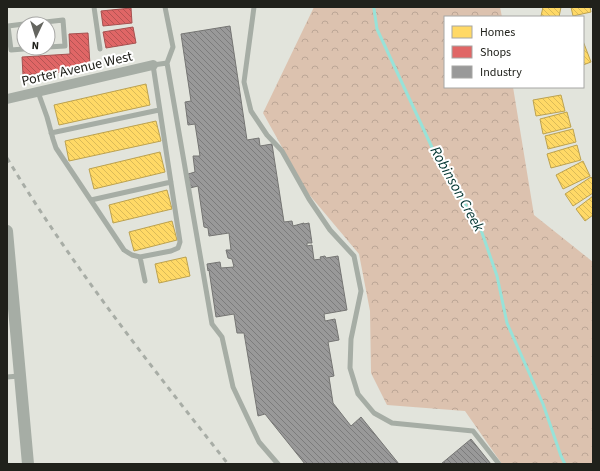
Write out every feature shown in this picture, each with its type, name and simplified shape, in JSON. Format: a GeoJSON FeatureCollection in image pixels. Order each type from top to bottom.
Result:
{"type":"FeatureCollection","features":[{"type":"Feature","properties":{"kind":"street","name":"Porter Avenue West"},"geometry":{"type":"LineString","coordinates":[[7,100],[153,65]]}},
{"type":"Feature","properties":{"kind":"street"},"geometry":{"type":"LineString","coordinates":[[7,231],[28,464]]}},
{"type":"Feature","properties":{"kind":"lane"},"geometry":{"type":"LineString","coordinates":[[94,7],[100,49]]}},
{"type":"Feature","properties":{"kind":"lane"},"geometry":{"type":"LineString","coordinates":[[165,7],[173,47],[167,63],[212,324],[222,337],[233,387],[259,442],[278,464]]}},
{"type":"Feature","properties":{"kind":"lane"},"geometry":{"type":"LineString","coordinates":[[254,7],[244,82],[251,111],[267,135],[282,151],[309,198],[330,230],[354,256],[361,291],[351,339],[350,368],[358,394],[374,413],[392,424],[473,431],[499,464]]}},
{"type":"Feature","properties":{"kind":"lane"},"geometry":{"type":"LineString","coordinates":[[56,21],[63,20],[65,46],[56,47]]}},
{"type":"Feature","properties":{"kind":"lane"},"geometry":{"type":"LineString","coordinates":[[16,25],[8,26],[10,50],[16,50]]}},
{"type":"Feature","properties":{"kind":"lane"},"geometry":{"type":"LineString","coordinates":[[38,92],[56,148],[124,250],[132,255],[140,257],[171,251],[178,248],[180,242],[153,65],[167,63]]}},
{"type":"Feature","properties":{"kind":"lane"},"geometry":{"type":"LineString","coordinates":[[51,133],[160,110]]}},
{"type":"Feature","properties":{"kind":"lane"},"geometry":{"type":"LineString","coordinates":[[91,200],[171,182]]}},
{"type":"Feature","properties":{"kind":"lane"},"geometry":{"type":"LineString","coordinates":[[140,257],[145,281]]}},
{"type":"Feature","properties":{"kind":"lane"},"geometry":{"type":"LineString","coordinates":[[7,378],[20,376]]}},
{"type":"Feature","properties":{"kind":"green space"},"geometry":{"type":"Polygon","coordinates":[[[314,7],[500,7],[502,16],[444,16],[444,88],[513,88],[534,215],[593,262],[593,464],[502,464],[465,411],[387,405],[371,373],[370,311],[359,254],[307,192],[263,113],[314,7]]]}},
{"type":"Feature","properties":{"kind":"building: Homes"},"geometry":{"type":"Polygon","coordinates":[[[543,7],[561,7],[559,16],[541,16],[543,7]]]}},
{"type":"Feature","properties":{"kind":"building: Homes"},"geometry":{"type":"Polygon","coordinates":[[[571,7],[590,7],[591,12],[573,16],[571,7]]]}},
{"type":"Feature","properties":{"kind":"building: Homes"},"geometry":{"type":"Polygon","coordinates":[[[584,44],[591,62],[584,65],[584,44]]]}},
{"type":"Feature","properties":{"kind":"building: Homes"},"geometry":{"type":"Polygon","coordinates":[[[146,84],[150,105],[59,125],[54,105],[146,84]]]}},
{"type":"Feature","properties":{"kind":"building: Homes"},"geometry":{"type":"Polygon","coordinates":[[[561,95],[565,111],[536,116],[533,100],[561,95]]]}},
{"type":"Feature","properties":{"kind":"building: Homes"},"geometry":{"type":"Polygon","coordinates":[[[567,112],[571,127],[543,134],[540,119],[567,112]]]}},
{"type":"Feature","properties":{"kind":"building: Homes"},"geometry":{"type":"Polygon","coordinates":[[[156,121],[161,141],[69,161],[65,141],[156,121]]]}},
{"type":"Feature","properties":{"kind":"building: Homes"},"geometry":{"type":"Polygon","coordinates":[[[573,129],[576,142],[548,149],[545,136],[573,129]]]}},
{"type":"Feature","properties":{"kind":"building: Homes"},"geometry":{"type":"Polygon","coordinates":[[[577,145],[581,160],[551,168],[547,154],[577,145]]]}},
{"type":"Feature","properties":{"kind":"building: Homes"},"geometry":{"type":"Polygon","coordinates":[[[160,152],[165,172],[94,189],[89,169],[160,152]]]}},
{"type":"Feature","properties":{"kind":"building: Homes"},"geometry":{"type":"Polygon","coordinates":[[[583,161],[590,176],[563,189],[556,175],[583,161]]]}},
{"type":"Feature","properties":{"kind":"building: Homes"},"geometry":{"type":"Polygon","coordinates":[[[591,177],[593,180],[593,193],[573,206],[565,194],[591,177]]]}},
{"type":"Feature","properties":{"kind":"building: Homes"},"geometry":{"type":"Polygon","coordinates":[[[167,190],[172,209],[113,223],[109,205],[167,190]]]}},
{"type":"Feature","properties":{"kind":"building: Homes"},"geometry":{"type":"Polygon","coordinates":[[[593,196],[593,215],[585,221],[576,209],[593,196]]]}},
{"type":"Feature","properties":{"kind":"building: Homes"},"geometry":{"type":"Polygon","coordinates":[[[172,221],[177,240],[134,251],[129,232],[172,221]]]}},
{"type":"Feature","properties":{"kind":"building: Homes"},"geometry":{"type":"Polygon","coordinates":[[[186,257],[190,276],[159,283],[155,264],[186,257]]]}},
{"type":"Feature","properties":{"kind":"building: Shops"},"geometry":{"type":"Polygon","coordinates":[[[131,8],[132,23],[103,26],[101,11],[131,8]]]}},
{"type":"Feature","properties":{"kind":"building: Shops"},"geometry":{"type":"Polygon","coordinates":[[[133,27],[136,43],[106,48],[103,32],[133,27]]]}},
{"type":"Feature","properties":{"kind":"building: Shops"},"geometry":{"type":"Polygon","coordinates":[[[88,33],[90,65],[74,71],[23,75],[22,57],[70,54],[69,34],[88,33]]]}},
{"type":"Feature","properties":{"kind":"building: Industry"},"geometry":{"type":"Polygon","coordinates":[[[230,26],[247,140],[259,138],[260,146],[272,144],[284,222],[292,221],[293,226],[309,223],[312,243],[307,243],[307,246],[312,245],[314,260],[321,259],[320,257],[325,256],[326,258],[338,256],[347,310],[324,314],[325,321],[335,319],[339,340],[328,342],[334,376],[329,377],[333,403],[351,426],[361,417],[399,464],[305,464],[265,414],[258,416],[244,333],[237,333],[234,314],[216,317],[207,264],[220,262],[221,268],[234,267],[232,259],[228,258],[226,250],[231,250],[229,233],[209,236],[208,228],[204,227],[198,186],[190,188],[188,174],[195,172],[193,156],[200,156],[195,124],[188,125],[185,102],[191,101],[181,34],[230,26]]]}},
{"type":"Feature","properties":{"kind":"building: Industry"},"geometry":{"type":"Polygon","coordinates":[[[471,439],[491,464],[441,464],[471,439]]]}},
{"type":"Feature","properties":{"kind":"waterway","name":"Robinson Creek"},"geometry":{"type":"LineString","coordinates":[[374,7],[377,29],[442,169],[480,227],[497,276],[507,323],[543,404],[565,464]]}},
{"type":"Feature","properties":{"kind":"railway"},"geometry":{"type":"LineString","coordinates":[[7,158],[32,198],[85,276],[141,352],[228,464]]}}]}
